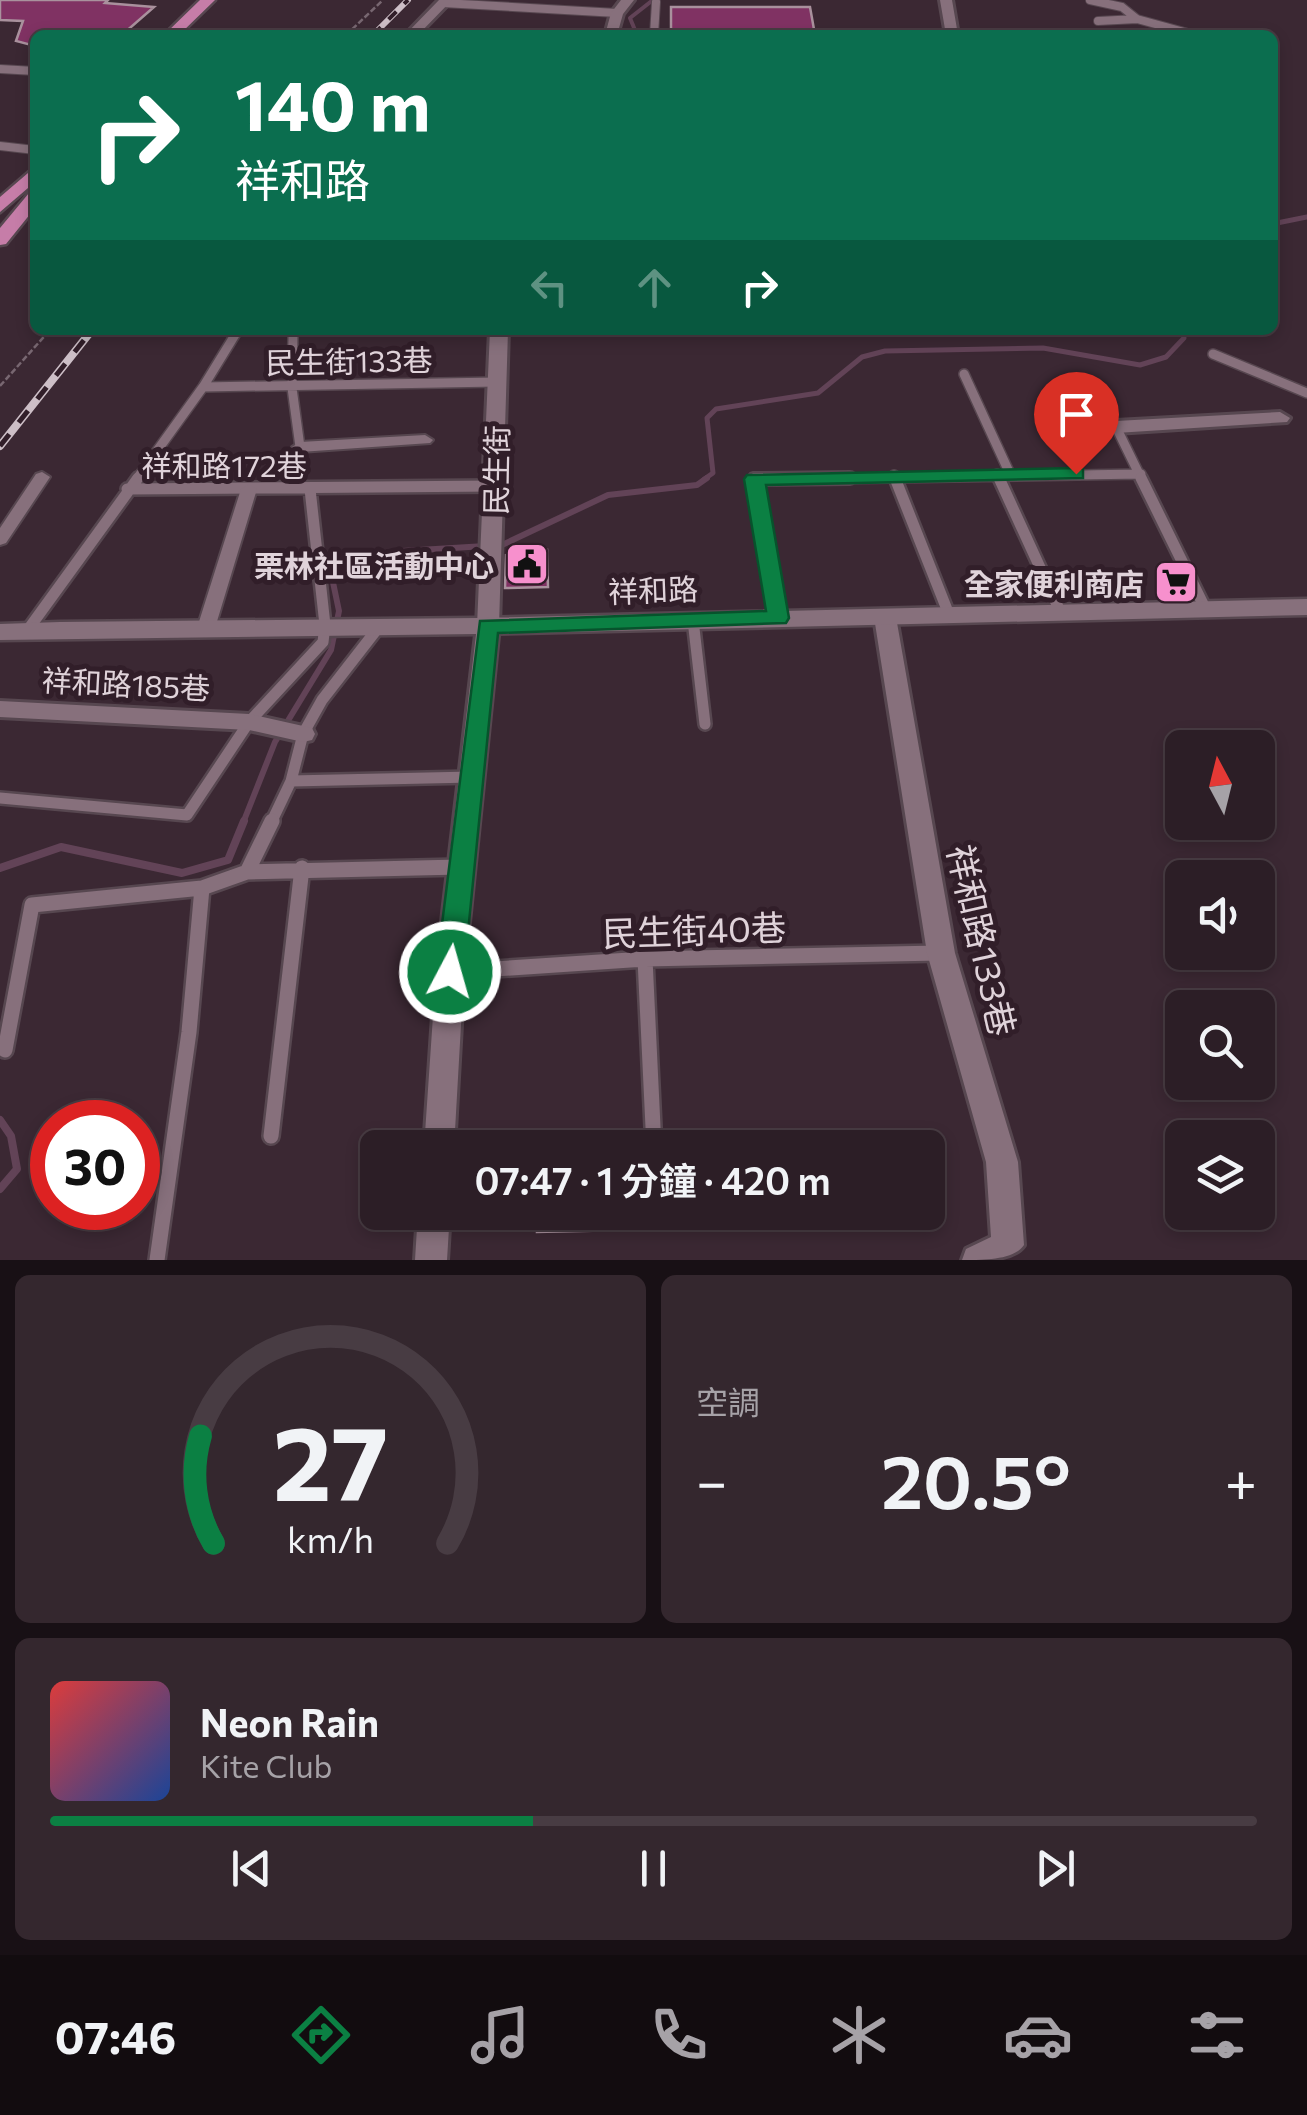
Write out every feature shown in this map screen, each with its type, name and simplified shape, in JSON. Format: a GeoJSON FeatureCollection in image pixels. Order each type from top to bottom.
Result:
{"type":"FeatureCollection","features":[{"type":"Feature","properties":{"kind":"main road"},"geometry":{"type":"LineString","coordinates":[[175,30],[208,0]]}},
{"type":"Feature","properties":{"kind":"main road"},"geometry":{"type":"LineString","coordinates":[[196,30],[227,0]]}},
{"type":"Feature","properties":{"kind":"main road"},"geometry":{"type":"LineString","coordinates":[[0,207],[30,177]]}},
{"type":"Feature","properties":{"kind":"main road"},"geometry":{"type":"LineString","coordinates":[[0,240],[30,203]]}},
{"type":"Feature","properties":{"kind":"street"},"geometry":{"type":"LineString","coordinates":[[612,30],[617,12],[628,0]]}},
{"type":"Feature","properties":{"kind":"street"},"geometry":{"type":"LineString","coordinates":[[946,0],[951,30]]}},
{"type":"Feature","properties":{"kind":"street"},"geometry":{"type":"LineString","coordinates":[[416,30],[445,1]]}},
{"type":"Feature","properties":{"kind":"street","name":"民生街"},"geometry":{"type":"LineString","coordinates":[[439,1130],[460,867],[488,626],[499,335]]}},
{"type":"Feature","properties":{"kind":"street"},"geometry":{"type":"LineString","coordinates":[[1116,428],[1280,418]]}},
{"type":"Feature","properties":{"kind":"street"},"geometry":{"type":"LineString","coordinates":[[300,447],[425,440]]}},
{"type":"Feature","properties":{"kind":"street"},"geometry":{"type":"LineString","coordinates":[[0,540],[42,477]]}},
{"type":"Feature","properties":{"kind":"street"},"geometry":{"type":"LineString","coordinates":[[206,628],[248,489]]}},
{"type":"Feature","properties":{"kind":"street","name":"祥和路"},"geometry":{"type":"LineString","coordinates":[[0,632],[488,626],[1059,609],[1307,607]]}},
{"type":"Feature","properties":{"kind":"street","name":"祥和路133巷"},"geometry":{"type":"LineString","coordinates":[[884,617],[941,952],[1002,1162],[1008,1245],[978,1260]]}},
{"type":"Feature","properties":{"kind":"street","name":"祥和路185巷"},"geometry":{"type":"LineString","coordinates":[[0,708],[249,722],[292,730]]}},
{"type":"Feature","properties":{"kind":"street"},"geometry":{"type":"LineString","coordinates":[[431,1260],[433,1230]]}},
{"type":"Feature","properties":{"kind":"lane"},"geometry":{"type":"LineString","coordinates":[[1090,0],[1122,8],[1137,19]]}},
{"type":"Feature","properties":{"kind":"lane"},"geometry":{"type":"LineString","coordinates":[[445,1],[617,12]]}},
{"type":"Feature","properties":{"kind":"lane"},"geometry":{"type":"LineString","coordinates":[[654,30],[656,2]]}},
{"type":"Feature","properties":{"kind":"lane"},"geometry":{"type":"LineString","coordinates":[[1098,21],[1137,19],[1177,30]]}},
{"type":"Feature","properties":{"kind":"lane"},"geometry":{"type":"LineString","coordinates":[[0,69],[30,71]]}},
{"type":"Feature","properties":{"kind":"lane"},"geometry":{"type":"LineString","coordinates":[[0,146],[30,149]]}},
{"type":"Feature","properties":{"kind":"lane"},"geometry":{"type":"LineString","coordinates":[[126,489],[203,387],[235,335]]}},
{"type":"Feature","properties":{"kind":"lane"},"geometry":{"type":"LineString","coordinates":[[294,337],[292,388],[300,447]]}},
{"type":"Feature","properties":{"kind":"lane"},"geometry":{"type":"LineString","coordinates":[[1213,354],[1307,393]]}},
{"type":"Feature","properties":{"kind":"lane"},"geometry":{"type":"LineString","coordinates":[[964,374],[1059,609]]}},
{"type":"Feature","properties":{"kind":"lane","name":"民生街133巷"},"geometry":{"type":"LineString","coordinates":[[203,387],[496,382]]}},
{"type":"Feature","properties":{"kind":"lane"},"geometry":{"type":"LineString","coordinates":[[1097,388],[1205,608]]}},
{"type":"Feature","properties":{"kind":"lane"},"geometry":{"type":"LineString","coordinates":[[778,618],[754,479],[1141,474]]}},
{"type":"Feature","properties":{"kind":"lane"},"geometry":{"type":"LineString","coordinates":[[894,475],[948,612]]}},
{"type":"Feature","properties":{"kind":"lane","name":"祥和路172巷"},"geometry":{"type":"LineString","coordinates":[[26,631],[126,489],[495,486]]}},
{"type":"Feature","properties":{"kind":"lane"},"geometry":{"type":"LineString","coordinates":[[0,798],[187,815],[249,722],[323,642],[325,626],[310,489]]}},
{"type":"Feature","properties":{"kind":"lane"},"geometry":{"type":"LineString","coordinates":[[693,620],[705,724]]}},
{"type":"Feature","properties":{"kind":"lane"},"geometry":{"type":"LineString","coordinates":[[246,872],[291,781],[292,730],[322,700],[378,628]]}},
{"type":"Feature","properties":{"kind":"lane"},"geometry":{"type":"LineString","coordinates":[[291,781],[472,777]]}},
{"type":"Feature","properties":{"kind":"lane"},"geometry":{"type":"LineString","coordinates":[[5,1050],[32,905],[202,888],[246,872],[460,867]]}},
{"type":"Feature","properties":{"kind":"lane"},"geometry":{"type":"LineString","coordinates":[[271,1136],[302,868]]}},
{"type":"Feature","properties":{"kind":"lane"},"geometry":{"type":"LineString","coordinates":[[157,1260],[189,1032],[202,888]]}},
{"type":"Feature","properties":{"kind":"lane","name":"民生街40巷"},"geometry":{"type":"LineString","coordinates":[[450,972],[645,959],[941,952]]}},
{"type":"Feature","properties":{"kind":"lane"},"geometry":{"type":"LineString","coordinates":[[645,959],[653,1130]]}},
{"type":"Feature","properties":{"kind":"path"},"geometry":{"type":"LineString","coordinates":[[351,30],[382,0]]}},
{"type":"Feature","properties":{"kind":"path"},"geometry":{"type":"LineString","coordinates":[[0,386],[46,335]]}},
{"type":"Feature","properties":{"kind":"building"},"geometry":{"type":"Polygon","coordinates":[[[0,0],[108,0],[105,3],[154,7],[128,30],[30,30],[30,45],[16,41],[23,21],[0,20],[0,0]]]}},
{"type":"Feature","properties":{"kind":"building"},"geometry":{"type":"Polygon","coordinates":[[[671,7],[810,7],[814,30],[671,30],[671,7]]]}},
{"type":"Feature","properties":{"kind":"building","name":"栗林社區活動中心"},"geometry":{"type":"Polygon","coordinates":[[[547,550],[548,587],[505,588],[506,555],[547,550]]]}},
{"type":"Feature","properties":{"kind":"building"},"geometry":{"type":"Polygon","coordinates":[[[537,1230],[628,1230],[537,1232],[537,1230]]]}},
{"type":"Feature","properties":{"kind":"waterway"},"geometry":{"type":"LineString","coordinates":[[635,30],[630,18],[653,0]]}},
{"type":"Feature","properties":{"kind":"waterway"},"geometry":{"type":"LineString","coordinates":[[1278,223],[1307,217]]}},
{"type":"Feature","properties":{"kind":"waterway"},"geometry":{"type":"LineString","coordinates":[[703,480],[713,473],[707,418],[716,409],[818,393],[862,357],[885,351],[1043,348],[1140,365],[1166,357],[1184,335]]}},
{"type":"Feature","properties":{"kind":"waterway"},"geometry":{"type":"LineString","coordinates":[[243,823],[275,742],[331,650],[339,611],[330,568],[336,555],[502,545],[608,495],[697,485],[707,478]]}},
{"type":"Feature","properties":{"kind":"waterway"},"geometry":{"type":"LineString","coordinates":[[0,868],[61,847],[182,873],[228,860],[244,821]]}},
{"type":"Feature","properties":{"kind":"waterway"},"geometry":{"type":"LineString","coordinates":[[0,1120],[11,1136],[17,1169],[0,1189]]}},
{"type":"Feature","properties":{"kind":"railway"},"geometry":{"type":"LineString","coordinates":[[378,30],[408,0]]}},
{"type":"Feature","properties":{"kind":"railway"},"geometry":{"type":"LineString","coordinates":[[0,446],[88,335]]}},
{"type":"Feature","properties":{"kind":"place","name":"栗林社區活動中心"},"geometry":{"type":"Point","coordinates":[527,564]}},
{"type":"Feature","properties":{"kind":"place","name":"全家便利商店"},"geometry":{"type":"Point","coordinates":[1176,582]}},
{"type":"Feature","properties":{"kind":"route"},"geometry":{"type":"LineString","coordinates":[[450,972],[488,626],[778,618],[754,479],[1076,474]]}}]}
